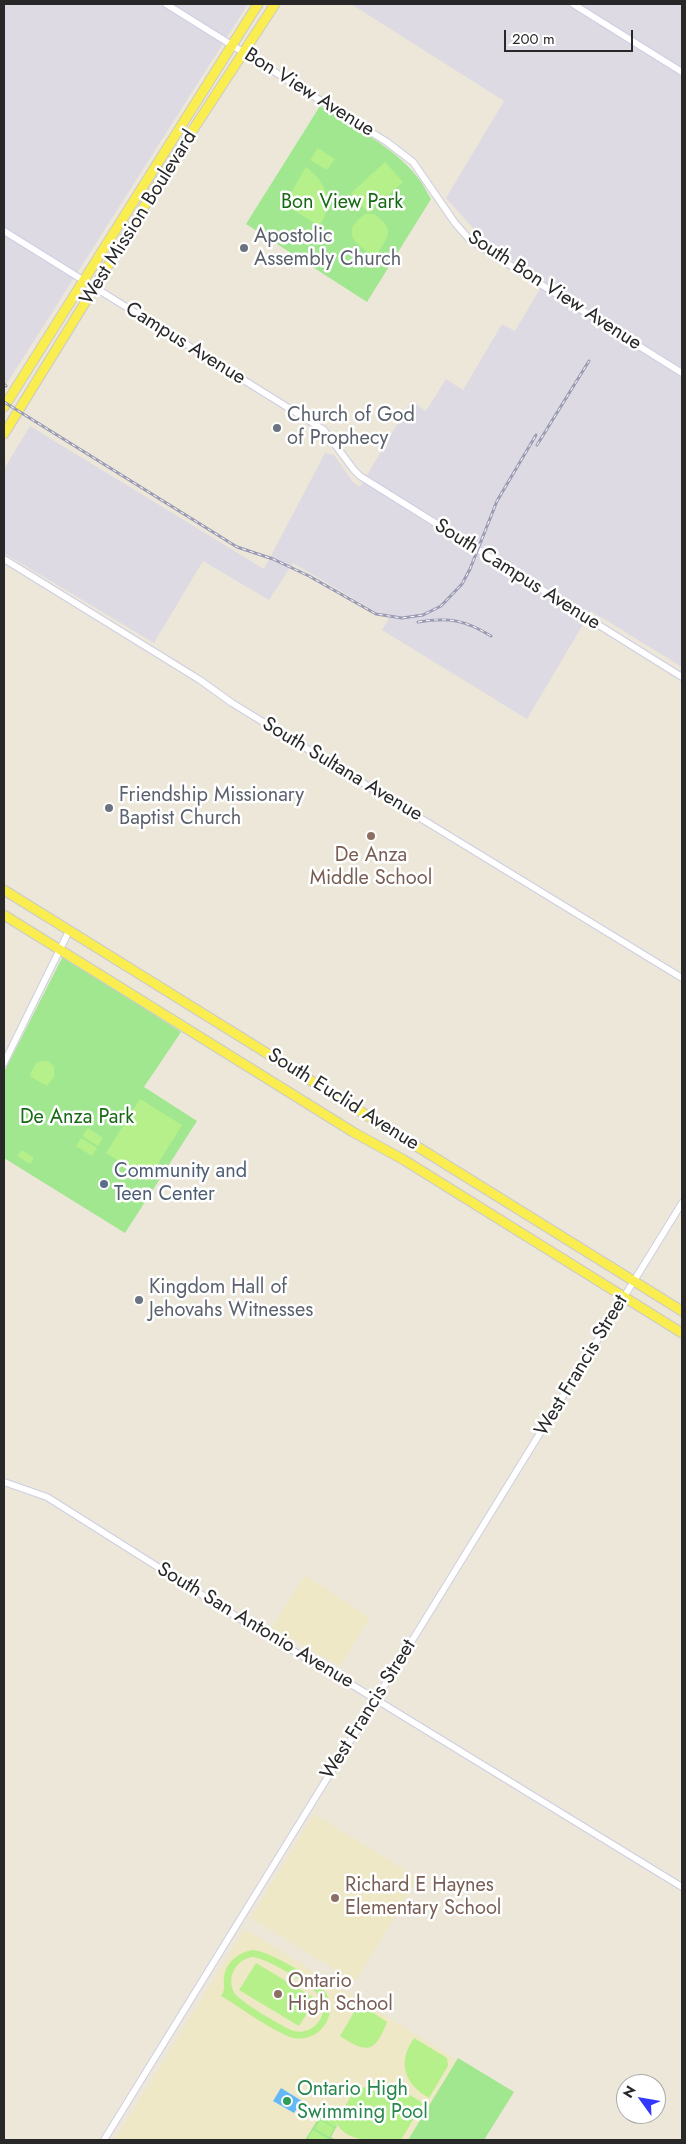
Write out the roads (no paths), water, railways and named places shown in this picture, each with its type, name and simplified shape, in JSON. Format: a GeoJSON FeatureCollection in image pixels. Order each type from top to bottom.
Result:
{"type":"FeatureCollection","features":[{"type":"Feature","properties":{"kind":"main road"},"geometry":{"type":"LineString","coordinates":[[4,407],[258,4]]}},
{"type":"Feature","properties":{"kind":"main road","name":"West Mission Boulevard"},"geometry":{"type":"LineString","coordinates":[[4,434],[164,175],[275,4]]}},
{"type":"Feature","properties":{"kind":"main road","name":"South Euclid Avenue"},"geometry":{"type":"LineString","coordinates":[[4,890],[635,1280],[682,1311]]}},
{"type":"Feature","properties":{"kind":"main road","name":"South Euclid Avenue"},"geometry":{"type":"LineString","coordinates":[[4,915],[353,1132],[404,1160],[682,1333]]}},
{"type":"Feature","properties":{"kind":"street","name":"Bon View Avenue"},"geometry":{"type":"LineString","coordinates":[[166,4],[387,142],[413,162],[437,197]]}},
{"type":"Feature","properties":{"kind":"street"},"geometry":{"type":"LineString","coordinates":[[573,4],[682,72]]}},
{"type":"Feature","properties":{"kind":"street","name":"South Bon View Avenue"},"geometry":{"type":"LineString","coordinates":[[437,197],[455,223],[470,240],[682,373]]}},
{"type":"Feature","properties":{"kind":"street","name":"Campus Avenue"},"geometry":{"type":"LineString","coordinates":[[4,231],[324,430],[354,470]]}},
{"type":"Feature","properties":{"kind":"street","name":"South Campus Avenue"},"geometry":{"type":"LineString","coordinates":[[354,470],[462,541],[682,677]]}},
{"type":"Feature","properties":{"kind":"street","name":"South Sultana Avenue"},"geometry":{"type":"LineString","coordinates":[[4,559],[200,680],[278,732],[682,978]]}},
{"type":"Feature","properties":{"kind":"street"},"geometry":{"type":"LineString","coordinates":[[4,1063],[69,931]]}},
{"type":"Feature","properties":{"kind":"street","name":"West Francis Street"},"geometry":{"type":"LineString","coordinates":[[104,2140],[505,1493],[682,1203]]}},
{"type":"Feature","properties":{"kind":"street","name":"South San Antonio Avenue"},"geometry":{"type":"LineString","coordinates":[[4,1482],[47,1497],[264,1634],[376,1700],[682,1887]]}},
{"type":"Feature","properties":{"kind":"water","name":"Ontario High Swimming Pool"},"geometry":{"type":"Polygon","coordinates":[[[281,2088],[302,2101],[294,2113],[273,2101],[281,2088]]]}},
{"type":"Feature","properties":{"kind":"railway"},"geometry":{"type":"LineString","coordinates":[[537,445],[589,361]]}},
{"type":"Feature","properties":{"kind":"railway"},"geometry":{"type":"LineString","coordinates":[[4,402],[237,547],[273,559],[309,576],[376,614],[402,618],[423,615],[441,606],[462,584],[470,569],[497,501],[536,435]]}},
{"type":"Feature","properties":{"kind":"railway"},"geometry":{"type":"LineString","coordinates":[[418,622],[456,621],[473,626],[491,636]]}},
{"type":"Feature","properties":{"kind":"place","name":"Apostolic Assembly Church"},"geometry":{"type":"Point","coordinates":[244,248]}},
{"type":"Feature","properties":{"kind":"place","name":"Church of God of Prophecy"},"geometry":{"type":"Point","coordinates":[277,428]}},
{"type":"Feature","properties":{"kind":"place","name":"Friendship Missionary Baptist Church"},"geometry":{"type":"Point","coordinates":[109,808]}},
{"type":"Feature","properties":{"kind":"place","name":"De Anza Middle School"},"geometry":{"type":"Point","coordinates":[371,836]}},
{"type":"Feature","properties":{"kind":"place","name":"Community and Teen Center"},"geometry":{"type":"Point","coordinates":[104,1184]}},
{"type":"Feature","properties":{"kind":"place","name":"Kingdom Hall of Jehovahs Witnesses"},"geometry":{"type":"Point","coordinates":[139,1300]}},
{"type":"Feature","properties":{"kind":"place","name":"Richard E Haynes Elementary School"},"geometry":{"type":"Point","coordinates":[335,1898]}},
{"type":"Feature","properties":{"kind":"place","name":"Ontario High School"},"geometry":{"type":"Point","coordinates":[278,1994]}},
{"type":"Feature","properties":{"kind":"place","name":"Ontario High Swimming Pool"},"geometry":{"type":"Point","coordinates":[287,2101]}},
{"type":"Feature","properties":{"kind":"park label","name":"Bon View Park"},"geometry":{"type":"Point","coordinates":[342,203]}},
{"type":"Feature","properties":{"kind":"park label","name":"De Anza Park"},"geometry":{"type":"Point","coordinates":[77,1118]}}]}
